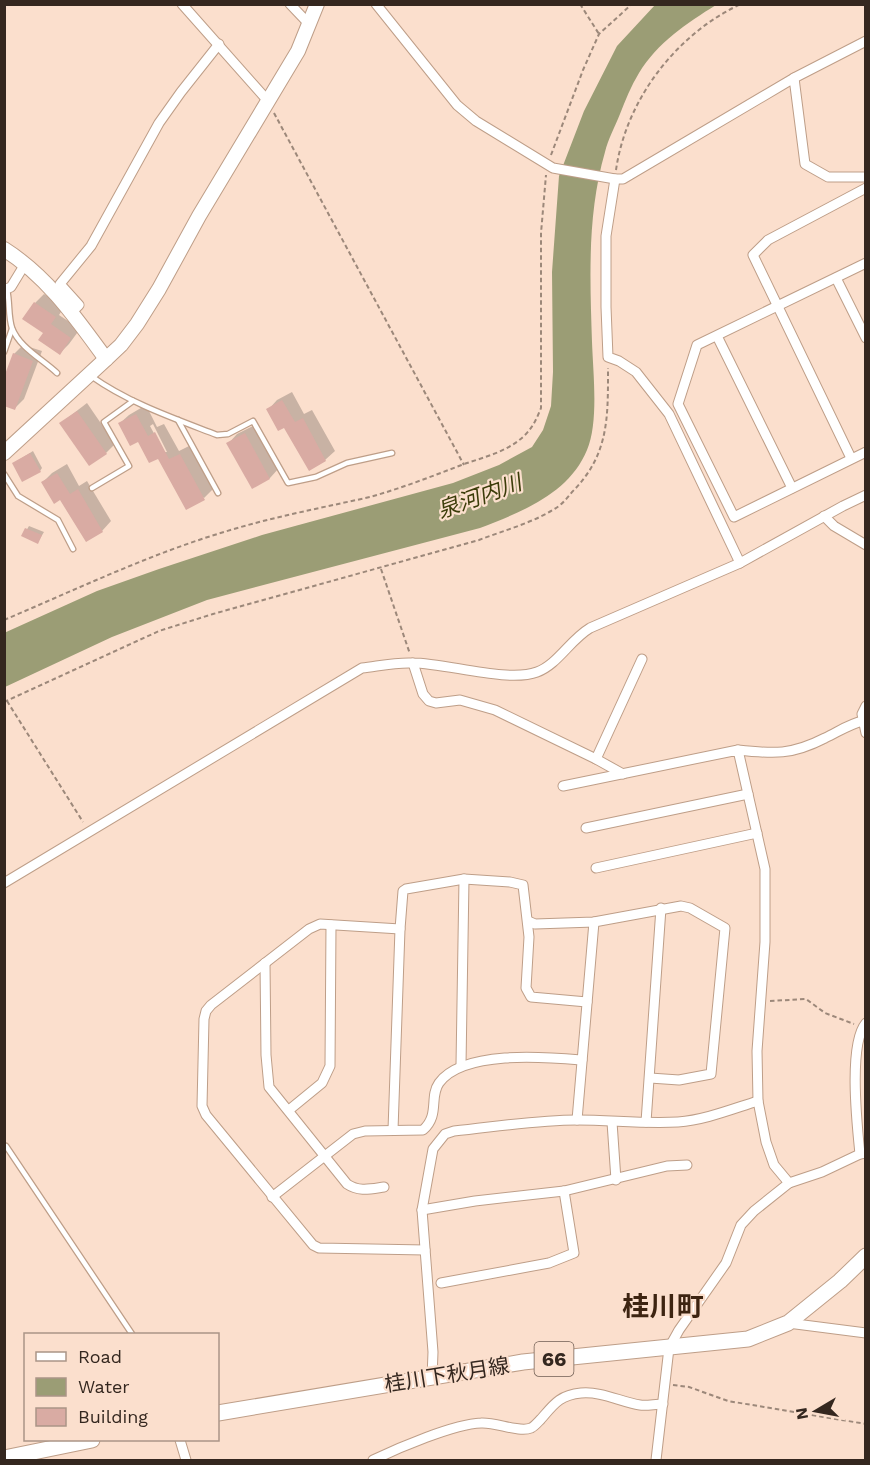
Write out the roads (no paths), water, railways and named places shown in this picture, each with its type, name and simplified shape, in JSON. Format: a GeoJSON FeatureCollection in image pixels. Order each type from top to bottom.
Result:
{"type":"FeatureCollection","features":[{"type":"Feature","properties":{"kind":"main road","name":"桂川下秋月線"},"geometry":{"type":"LineString","coordinates":[[219,1413],[523,1362],[748,1339],[788,1323],[840,1281],[866,1256]]}},
{"type":"Feature","properties":{"kind":"main road"},"geometry":{"type":"LineString","coordinates":[[4,1458],[87,1441]]}},
{"type":"Feature","properties":{"kind":"street"},"geometry":{"type":"LineString","coordinates":[[182,4],[268,101]]}},
{"type":"Feature","properties":{"kind":"street"},"geometry":{"type":"LineString","coordinates":[[291,4],[309,24]]}},
{"type":"Feature","properties":{"kind":"street"},"geometry":{"type":"LineString","coordinates":[[4,453],[121,345],[148,307],[199,216],[298,51],[317,4]]}},
{"type":"Feature","properties":{"kind":"street"},"geometry":{"type":"LineString","coordinates":[[376,4],[457,105],[476,121],[550,167],[612,179],[623,179],[794,78],[866,41]]}},
{"type":"Feature","properties":{"kind":"street"},"geometry":{"type":"LineString","coordinates":[[72,312],[79,305],[60,284],[91,246],[159,123],[219,44]]}},
{"type":"Feature","properties":{"kind":"street"},"geometry":{"type":"LineString","coordinates":[[794,78],[805,164],[828,177],[866,177]]}},
{"type":"Feature","properties":{"kind":"street"},"geometry":{"type":"LineString","coordinates":[[612,179],[606,237],[608,357],[636,372],[669,414],[740,562]]}},
{"type":"Feature","properties":{"kind":"street"},"geometry":{"type":"LineString","coordinates":[[851,458],[753,255],[768,240],[864,192]]}},
{"type":"Feature","properties":{"kind":"street"},"geometry":{"type":"LineString","coordinates":[[4,249],[48,284],[72,312],[106,360]]}},
{"type":"Feature","properties":{"kind":"street"},"geometry":{"type":"LineString","coordinates":[[866,263],[697,345],[678,404],[734,517],[866,452]]}},
{"type":"Feature","properties":{"kind":"street"},"geometry":{"type":"LineString","coordinates":[[6,290],[11,287],[25,264]]}},
{"type":"Feature","properties":{"kind":"street"},"geometry":{"type":"LineString","coordinates":[[836,278],[866,338]]}},
{"type":"Feature","properties":{"kind":"street"},"geometry":{"type":"LineString","coordinates":[[717,336],[792,488]]}},
{"type":"Feature","properties":{"kind":"street"},"geometry":{"type":"LineString","coordinates":[[4,884],[362,668],[412,663],[513,676],[536,673],[549,666],[578,635],[590,628],[740,562],[866,495]]}},
{"type":"Feature","properties":{"kind":"street"},"geometry":{"type":"LineString","coordinates":[[824,516],[834,526],[866,546]]}},
{"type":"Feature","properties":{"kind":"street"},"geometry":{"type":"LineString","coordinates":[[596,759],[642,659]]}},
{"type":"Feature","properties":{"kind":"street"},"geometry":{"type":"LineString","coordinates":[[412,663],[423,694],[429,701],[436,703],[460,700],[495,710],[623,774]]}},
{"type":"Feature","properties":{"kind":"street"},"geometry":{"type":"LineString","coordinates":[[866,706],[862,714],[866,733]]}},
{"type":"Feature","properties":{"kind":"street"},"geometry":{"type":"LineString","coordinates":[[562,786],[738,750],[780,753],[803,748],[853,723],[863,721]]}},
{"type":"Feature","properties":{"kind":"street"},"geometry":{"type":"LineString","coordinates":[[738,750],[765,869],[766,901],[756,1051],[758,1101],[766,1142],[774,1165],[789,1183]]}},
{"type":"Feature","properties":{"kind":"street"},"geometry":{"type":"LineString","coordinates":[[586,828],[748,794]]}},
{"type":"Feature","properties":{"kind":"street"},"geometry":{"type":"LineString","coordinates":[[596,868],[757,833]]}},
{"type":"Feature","properties":{"kind":"street"},"geometry":{"type":"LineString","coordinates":[[461,1065],[464,879]]}},
{"type":"Feature","properties":{"kind":"street"},"geometry":{"type":"LineString","coordinates":[[393,1131],[400,929],[403,891],[406,889],[464,879],[523,885],[530,937],[526,988],[531,997],[587,1002]]}},
{"type":"Feature","properties":{"kind":"street"},"geometry":{"type":"LineString","coordinates":[[528,921],[535,924],[594,922],[660,908],[681,906],[690,908],[725,928],[711,1074],[679,1080],[650,1078]]}},
{"type":"Feature","properties":{"kind":"street"},"geometry":{"type":"LineString","coordinates":[[646,1122],[660,908]]}},
{"type":"Feature","properties":{"kind":"street"},"geometry":{"type":"LineString","coordinates":[[577,1120],[594,922]]}},
{"type":"Feature","properties":{"kind":"street"},"geometry":{"type":"LineString","coordinates":[[400,929],[320,924],[309,929],[211,1005],[206,1011],[202,1106],[206,1115],[313,1245],[319,1248],[424,1250]]}},
{"type":"Feature","properties":{"kind":"street"},"geometry":{"type":"LineString","coordinates":[[289,1110],[322,1083],[330,1066],[331,925]]}},
{"type":"Feature","properties":{"kind":"street"},"geometry":{"type":"LineString","coordinates":[[265,963],[269,1086],[347,1184],[362,1190],[384,1187]]}},
{"type":"Feature","properties":{"kind":"street"},"geometry":{"type":"LineString","coordinates":[[656,1461],[669,1348],[726,1263],[741,1225],[754,1211],[789,1183],[863,1154],[856,1080],[858,1034],[864,1025]]}},
{"type":"Feature","properties":{"kind":"street"},"geometry":{"type":"LineString","coordinates":[[272,1197],[353,1134],[365,1131],[423,1130],[433,1116],[437,1085],[446,1075],[461,1065],[502,1059],[541,1057],[582,1060]]}},
{"type":"Feature","properties":{"kind":"street"},"geometry":{"type":"LineString","coordinates":[[432,1378],[433,1352],[422,1210],[433,1149],[445,1134],[519,1124],[577,1120],[680,1122],[758,1101]]}},
{"type":"Feature","properties":{"kind":"street"},"geometry":{"type":"LineString","coordinates":[[612,1122],[616,1180]]}},
{"type":"Feature","properties":{"kind":"street"},"geometry":{"type":"LineString","coordinates":[[422,1210],[475,1201],[564,1191],[667,1166],[687,1165]]}},
{"type":"Feature","properties":{"kind":"street"},"geometry":{"type":"LineString","coordinates":[[441,1283],[549,1263],[574,1253],[564,1191]]}},
{"type":"Feature","properties":{"kind":"street"},"geometry":{"type":"LineString","coordinates":[[788,1323],[866,1333]]}},
{"type":"Feature","properties":{"kind":"street"},"geometry":{"type":"LineString","coordinates":[[373,1461],[395,1449],[447,1431],[479,1423],[498,1424],[523,1430],[533,1428],[557,1400],[584,1392],[640,1405],[663,1404]]}},
{"type":"Feature","properties":{"kind":"street"},"geometry":{"type":"LineString","coordinates":[[180,1441],[186,1461]]}},
{"type":"Feature","properties":{"kind":"lane"},"geometry":{"type":"LineString","coordinates":[[6,290],[10,303],[7,311],[12,329],[23,345],[57,373]]}},
{"type":"Feature","properties":{"kind":"lane"},"geometry":{"type":"LineString","coordinates":[[4,352],[12,329]]}},
{"type":"Feature","properties":{"kind":"lane"},"geometry":{"type":"LineString","coordinates":[[89,375],[112,392],[223,436],[253,421],[288,483],[316,477],[347,464],[392,453]]}},
{"type":"Feature","properties":{"kind":"lane"},"geometry":{"type":"LineString","coordinates":[[92,488],[129,466],[104,422],[133,401]]}},
{"type":"Feature","properties":{"kind":"lane"},"geometry":{"type":"LineString","coordinates":[[178,420],[218,493]]}},
{"type":"Feature","properties":{"kind":"lane"},"geometry":{"type":"LineString","coordinates":[[4,474],[18,496],[58,520],[74,549]]}},
{"type":"Feature","properties":{"kind":"lane"},"geometry":{"type":"LineString","coordinates":[[6,1146],[131,1333]]}},
{"type":"Feature","properties":{"kind":"water","name":"泉河内川"},"geometry":{"type":"Polygon","coordinates":[[[655,5],[716,5],[673,34],[646,62],[631,88],[606,147],[599,175],[592,223],[593,426],[587,450],[579,465],[568,478],[542,500],[480,528],[207,600],[112,637],[5,687],[4,633],[97,591],[159,569],[262,535],[453,483],[499,465],[532,447],[543,430],[551,406],[552,272],[559,176],[584,111],[617,46],[655,5]]]}},
{"type":"Feature","properties":{"kind":"district","name":"桂川町"},"geometry":{"type":"Point","coordinates":[663,1307]}}]}
